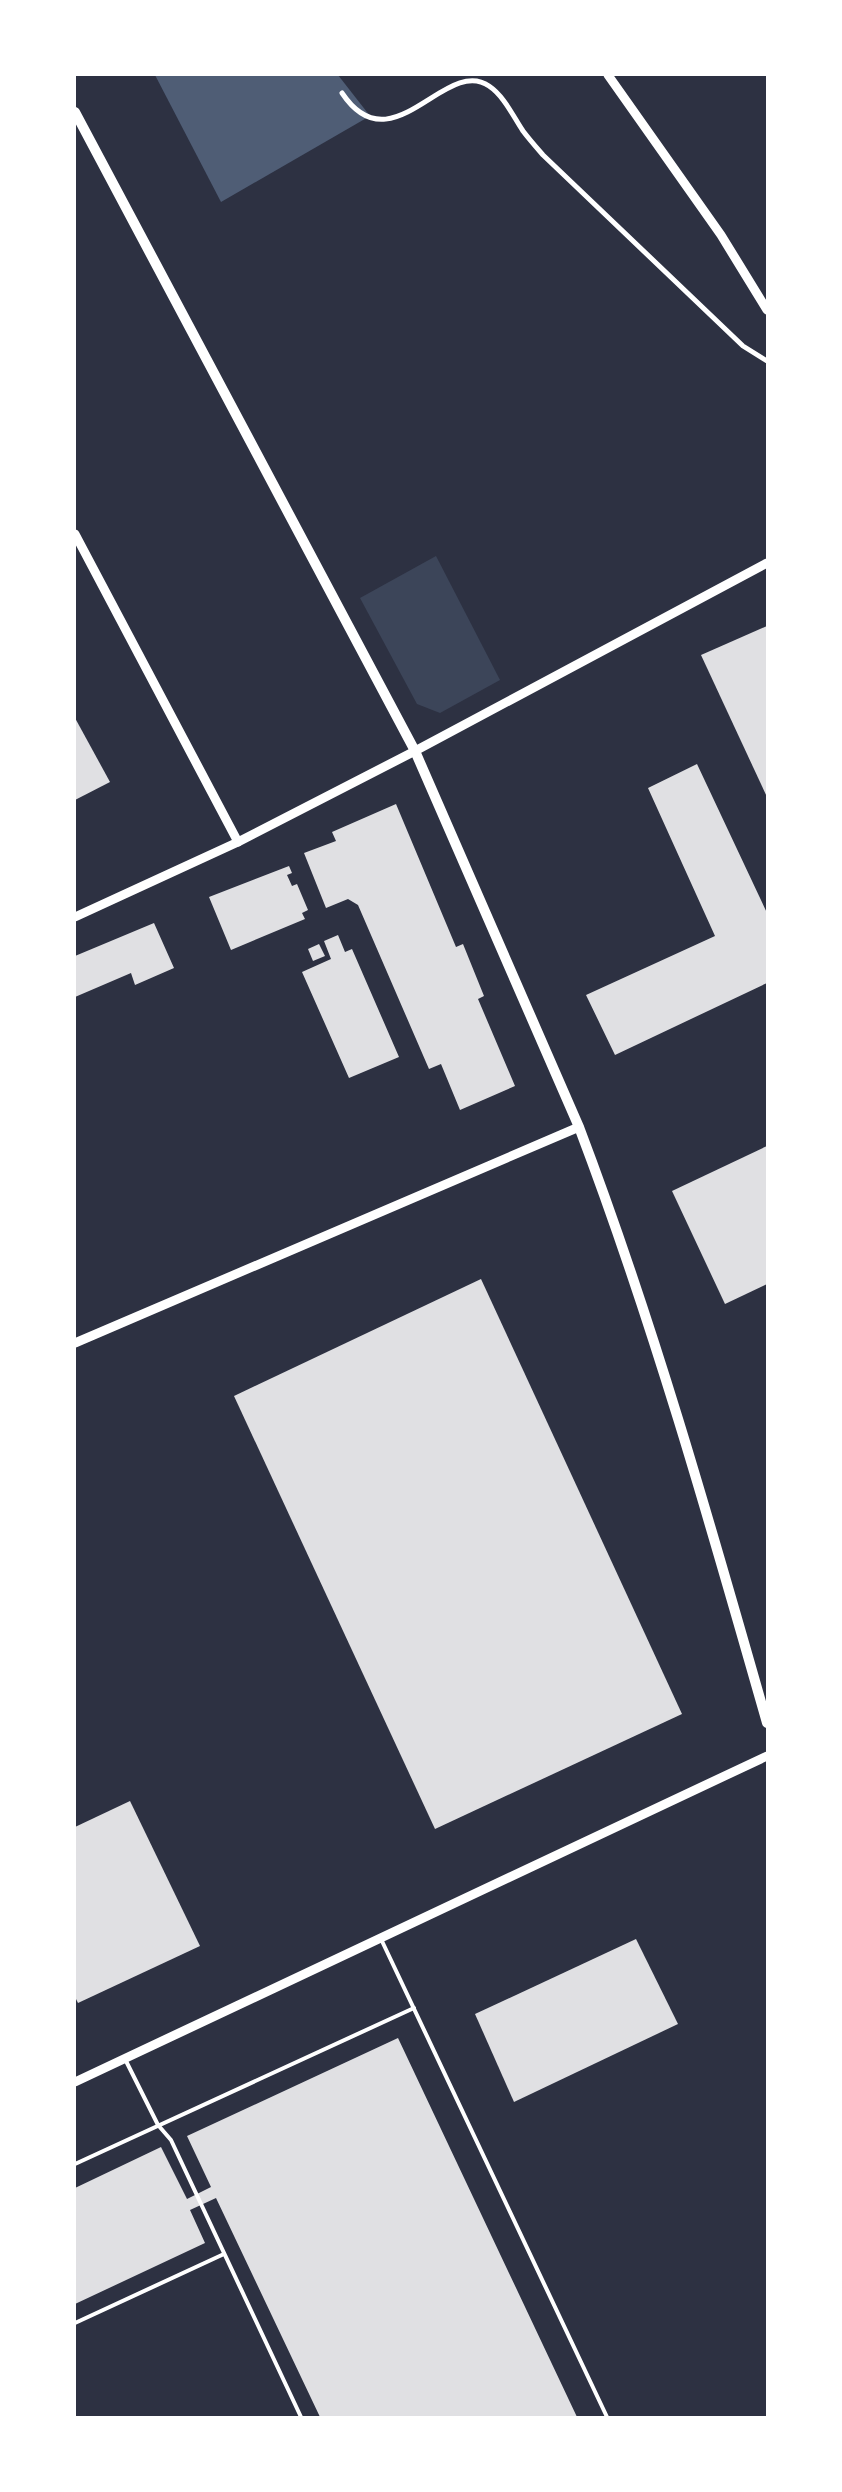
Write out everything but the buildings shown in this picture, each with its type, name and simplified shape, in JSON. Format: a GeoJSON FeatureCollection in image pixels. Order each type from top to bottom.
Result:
{"type":"FeatureCollection","features":[{"type":"Feature","properties":{"kind":"main road"},"geometry":{"type":"LineString","coordinates":[[75,112],[415,751],[579,1127],[600,1182],[683,1433],[767,1723]]}},
{"type":"Feature","properties":{"kind":"street"},"geometry":{"type":"LineString","coordinates":[[608,75],[722,235],[767,310]]}},
{"type":"Feature","properties":{"kind":"street"},"geometry":{"type":"LineString","coordinates":[[342,93],[350,105],[362,115],[390,119],[406,113],[459,83],[474,79],[488,85],[500,96],[525,134],[543,154],[743,346],[767,361]]}},
{"type":"Feature","properties":{"kind":"street"},"geometry":{"type":"LineString","coordinates":[[75,534],[238,842]]}},
{"type":"Feature","properties":{"kind":"street"},"geometry":{"type":"LineString","coordinates":[[75,917],[238,842],[415,751],[767,563]]}},
{"type":"Feature","properties":{"kind":"street"},"geometry":{"type":"LineString","coordinates":[[75,1343],[579,1127]]}},
{"type":"Feature","properties":{"kind":"street"},"geometry":{"type":"LineString","coordinates":[[75,2082],[767,1756]]}},
{"type":"Feature","properties":{"kind":"lane"},"geometry":{"type":"LineString","coordinates":[[381,1939],[607,2417]]}},
{"type":"Feature","properties":{"kind":"lane"},"geometry":{"type":"LineString","coordinates":[[75,2164],[414,2008]]}},
{"type":"Feature","properties":{"kind":"lane"},"geometry":{"type":"LineString","coordinates":[[125,2059],[158,2126],[171,2140],[301,2417]]}},
{"type":"Feature","properties":{"kind":"lane"},"geometry":{"type":"LineString","coordinates":[[75,2323],[224,2254]]}},
{"type":"Feature","properties":{"kind":"shaded area"},"geometry":{"type":"Polygon","coordinates":[[[155,75],[338,75],[370,116],[221,202],[155,75]]]}},
{"type":"Feature","properties":{"kind":"shaded area"},"geometry":{"type":"Polygon","coordinates":[[[436,556],[500,680],[440,713],[417,704],[360,598],[436,556]]]}}]}
